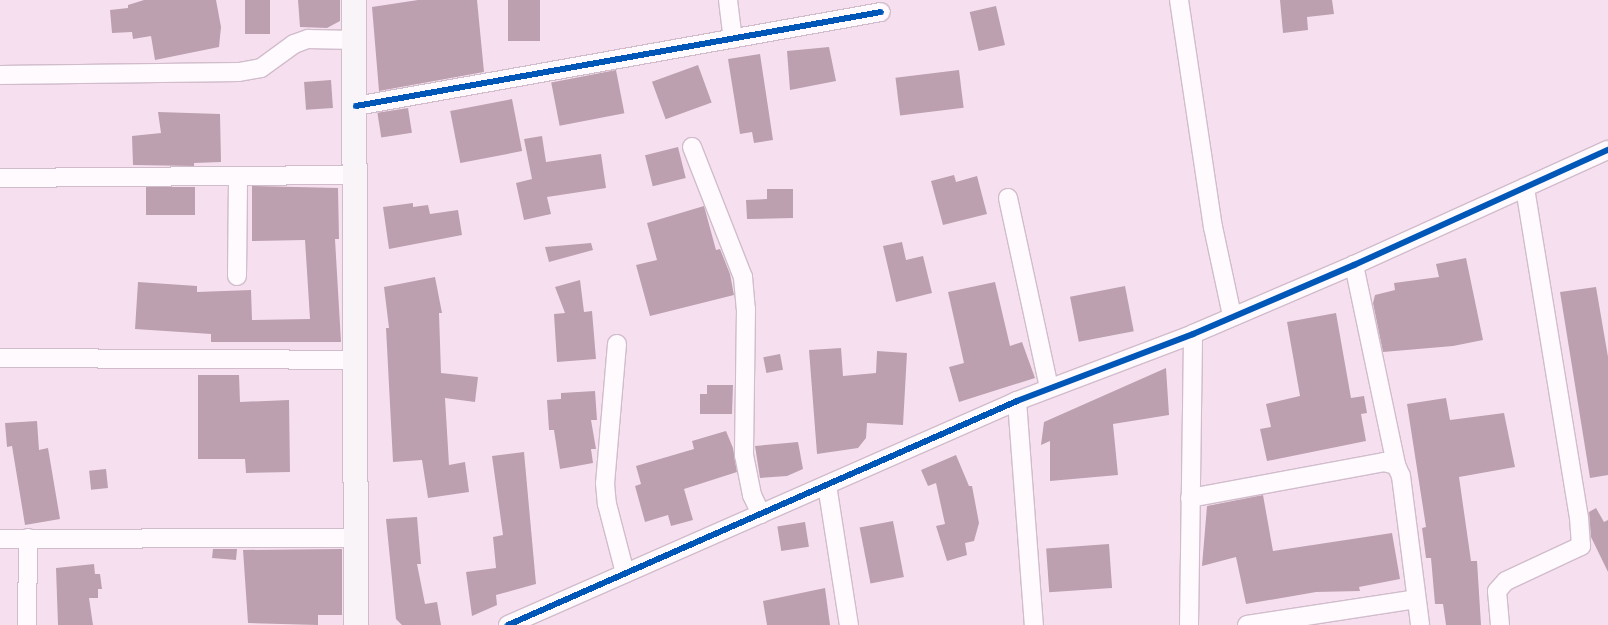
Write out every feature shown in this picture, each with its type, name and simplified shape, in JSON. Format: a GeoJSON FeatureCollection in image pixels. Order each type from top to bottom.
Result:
{"type":"FeatureCollection","features":[{"type":"Feature","properties":{"kind":"main road"},"geometry":{"type":"LineString","coordinates":[[354,0],[356,106],[354,175],[356,625]]}},
{"type":"Feature","properties":{"kind":"street"},"geometry":{"type":"LineString","coordinates":[[728,0],[733,39]]}},
{"type":"Feature","properties":{"kind":"street"},"geometry":{"type":"LineString","coordinates":[[1179,0],[1214,227],[1232,316]]}},
{"type":"Feature","properties":{"kind":"street"},"geometry":{"type":"LineString","coordinates":[[356,106],[881,12]]}},
{"type":"Feature","properties":{"kind":"street"},"geometry":{"type":"LineString","coordinates":[[0,75],[239,72],[261,68],[294,44],[308,39],[354,40]]}},
{"type":"Feature","properties":{"kind":"street"},"geometry":{"type":"LineString","coordinates":[[692,147],[743,277],[746,309],[744,455],[752,495],[761,514]]}},
{"type":"Feature","properties":{"kind":"street"},"geometry":{"type":"LineString","coordinates":[[508,625],[1017,401],[1193,334],[1354,265],[1608,150]]}},
{"type":"Feature","properties":{"kind":"street"},"geometry":{"type":"LineString","coordinates":[[0,178],[354,175]]}},
{"type":"Feature","properties":{"kind":"street"},"geometry":{"type":"LineString","coordinates":[[237,276],[238,176]]}},
{"type":"Feature","properties":{"kind":"street"},"geometry":{"type":"LineString","coordinates":[[1500,625],[1497,591],[1506,581],[1581,546],[1579,518],[1525,187]]}},
{"type":"Feature","properties":{"kind":"street"},"geometry":{"type":"LineString","coordinates":[[1008,198],[1049,388]]}},
{"type":"Feature","properties":{"kind":"street"},"geometry":{"type":"LineString","coordinates":[[1354,265],[1396,465],[1401,476],[1420,625]]}},
{"type":"Feature","properties":{"kind":"street"},"geometry":{"type":"LineString","coordinates":[[1189,625],[1193,334]]}},
{"type":"Feature","properties":{"kind":"street"},"geometry":{"type":"LineString","coordinates":[[618,344],[605,483],[607,504],[625,573]]}},
{"type":"Feature","properties":{"kind":"street"},"geometry":{"type":"LineString","coordinates":[[0,358],[355,360]]}},
{"type":"Feature","properties":{"kind":"street"},"geometry":{"type":"LineString","coordinates":[[1017,401],[1034,625]]}},
{"type":"Feature","properties":{"kind":"street"},"geometry":{"type":"LineString","coordinates":[[1190,498],[1384,462],[1396,465]]}},
{"type":"Feature","properties":{"kind":"street"},"geometry":{"type":"LineString","coordinates":[[827,485],[849,625]]}},
{"type":"Feature","properties":{"kind":"street"},"geometry":{"type":"LineString","coordinates":[[27,625],[28,538]]}},
{"type":"Feature","properties":{"kind":"street"},"geometry":{"type":"LineString","coordinates":[[0,539],[357,538]]}},
{"type":"Feature","properties":{"kind":"street"},"geometry":{"type":"LineString","coordinates":[[1247,625],[1416,599]]}},
{"type":"Feature","properties":{"kind":"building"},"geometry":{"type":"Polygon","coordinates":[[[144,0],[216,0],[221,27],[219,47],[155,60],[151,36],[133,39],[132,32],[112,33],[110,10],[128,8],[128,5],[144,0]]]}},
{"type":"Feature","properties":{"kind":"building"},"geometry":{"type":"Polygon","coordinates":[[[245,0],[270,0],[270,34],[245,34],[245,0]]]}},
{"type":"Feature","properties":{"kind":"building"},"geometry":{"type":"Polygon","coordinates":[[[298,0],[340,0],[340,21],[327,28],[300,27],[298,0]]]}},
{"type":"Feature","properties":{"kind":"building"},"geometry":{"type":"Polygon","coordinates":[[[418,0],[477,0],[484,72],[379,91],[372,7],[418,0]]]}},
{"type":"Feature","properties":{"kind":"building"},"geometry":{"type":"Polygon","coordinates":[[[508,0],[540,0],[540,41],[508,41],[508,0]]]}},
{"type":"Feature","properties":{"kind":"building"},"geometry":{"type":"Polygon","coordinates":[[[1280,0],[1332,0],[1334,14],[1307,17],[1308,30],[1283,33],[1280,0]]]}},
{"type":"Feature","properties":{"kind":"building"},"geometry":{"type":"Polygon","coordinates":[[[996,6],[1005,45],[979,51],[970,12],[996,6]]]}},
{"type":"Feature","properties":{"kind":"building"},"geometry":{"type":"Polygon","coordinates":[[[829,47],[836,81],[790,90],[787,51],[829,47]]]}},
{"type":"Feature","properties":{"kind":"building"},"geometry":{"type":"Polygon","coordinates":[[[760,54],[773,140],[754,143],[752,132],[740,134],[728,59],[760,54]]]}},
{"type":"Feature","properties":{"kind":"building"},"geometry":{"type":"Polygon","coordinates":[[[698,65],[712,103],[666,119],[652,82],[698,65]]]}},
{"type":"Feature","properties":{"kind":"building"},"geometry":{"type":"Polygon","coordinates":[[[616,70],[624,113],[560,126],[551,83],[616,70]]]}},
{"type":"Feature","properties":{"kind":"building"},"geometry":{"type":"Polygon","coordinates":[[[959,70],[964,108],[900,116],[895,78],[959,70]]]}},
{"type":"Feature","properties":{"kind":"building"},"geometry":{"type":"Polygon","coordinates":[[[331,80],[333,108],[306,110],[304,82],[331,80]]]}},
{"type":"Feature","properties":{"kind":"building"},"geometry":{"type":"Polygon","coordinates":[[[512,99],[522,151],[460,163],[450,111],[512,99]]]}},
{"type":"Feature","properties":{"kind":"building"},"geometry":{"type":"Polygon","coordinates":[[[408,108],[412,133],[381,138],[377,113],[408,108]]]}},
{"type":"Feature","properties":{"kind":"building"},"geometry":{"type":"Polygon","coordinates":[[[158,112],[220,114],[221,162],[194,163],[194,166],[133,165],[132,136],[161,133],[158,112]]]}},
{"type":"Feature","properties":{"kind":"building"},"geometry":{"type":"Polygon","coordinates":[[[542,136],[546,162],[601,154],[606,188],[547,197],[551,214],[524,220],[516,183],[532,179],[524,139],[542,136]]]}},
{"type":"Feature","properties":{"kind":"building"},"geometry":{"type":"Polygon","coordinates":[[[678,147],[686,178],[653,186],[645,155],[678,147]]]}},
{"type":"Feature","properties":{"kind":"building"},"geometry":{"type":"Polygon","coordinates":[[[954,175],[956,182],[977,176],[987,214],[943,225],[931,181],[954,175]]]}},
{"type":"Feature","properties":{"kind":"building"},"geometry":{"type":"Polygon","coordinates":[[[252,186],[338,188],[339,239],[335,239],[341,342],[211,342],[211,334],[135,329],[138,282],[197,286],[197,292],[251,290],[252,320],[310,319],[305,240],[252,241],[252,186]]]}},
{"type":"Feature","properties":{"kind":"building"},"geometry":{"type":"Polygon","coordinates":[[[146,187],[195,187],[195,215],[146,215],[146,187]]]}},
{"type":"Feature","properties":{"kind":"building"},"geometry":{"type":"Polygon","coordinates":[[[767,189],[793,189],[793,218],[747,219],[746,200],[767,199],[767,189]]]}},
{"type":"Feature","properties":{"kind":"building"},"geometry":{"type":"Polygon","coordinates":[[[413,203],[413,207],[428,205],[430,214],[458,210],[462,235],[389,249],[383,207],[413,203]]]}},
{"type":"Feature","properties":{"kind":"building"},"geometry":{"type":"Polygon","coordinates":[[[704,206],[716,250],[720,249],[730,274],[734,295],[650,316],[636,265],[657,260],[647,223],[704,206]]]}},
{"type":"Feature","properties":{"kind":"building"},"geometry":{"type":"Polygon","coordinates":[[[902,242],[906,260],[923,256],[932,293],[896,302],[883,246],[902,242]]]}},
{"type":"Feature","properties":{"kind":"building"},"geometry":{"type":"Polygon","coordinates":[[[591,243],[593,250],[549,262],[545,247],[591,243]]]}},
{"type":"Feature","properties":{"kind":"building"},"geometry":{"type":"Polygon","coordinates":[[[1466,258],[1483,340],[1453,346],[1383,352],[1373,303],[1375,295],[1395,290],[1394,283],[1439,277],[1436,264],[1466,258]]]}},
{"type":"Feature","properties":{"kind":"building"},"geometry":{"type":"Polygon","coordinates":[[[435,277],[442,313],[439,313],[441,373],[478,377],[475,402],[445,398],[449,465],[465,462],[469,492],[428,498],[422,460],[393,462],[386,328],[389,328],[384,287],[435,277]]]}},
{"type":"Feature","properties":{"kind":"building"},"geometry":{"type":"Polygon","coordinates":[[[580,280],[584,312],[592,311],[596,359],[557,362],[554,314],[565,313],[555,287],[580,280]]]}},
{"type":"Feature","properties":{"kind":"building"},"geometry":{"type":"Polygon","coordinates":[[[995,282],[1010,346],[1022,342],[1035,378],[959,402],[949,367],[964,363],[948,292],[995,282]]]}},
{"type":"Feature","properties":{"kind":"building"},"geometry":{"type":"Polygon","coordinates":[[[1125,286],[1134,331],[1079,342],[1070,297],[1125,286]]]}},
{"type":"Feature","properties":{"kind":"building"},"geometry":{"type":"Polygon","coordinates":[[[1596,287],[1608,357],[1608,475],[1590,478],[1560,292],[1596,287]]]}},
{"type":"Feature","properties":{"kind":"building"},"geometry":{"type":"Polygon","coordinates":[[[1336,313],[1351,398],[1364,396],[1367,413],[1361,414],[1366,441],[1267,461],[1260,429],[1271,427],[1266,404],[1300,396],[1287,322],[1336,313]]]}},
{"type":"Feature","properties":{"kind":"building"},"geometry":{"type":"Polygon","coordinates":[[[841,348],[843,376],[876,373],[877,351],[907,353],[903,425],[867,423],[866,438],[858,448],[817,454],[809,350],[841,348]]]}},
{"type":"Feature","properties":{"kind":"building"},"geometry":{"type":"Polygon","coordinates":[[[780,354],[783,370],[766,373],[763,357],[780,354]]]}},
{"type":"Feature","properties":{"kind":"building"},"geometry":{"type":"Polygon","coordinates":[[[1166,368],[1169,415],[1113,424],[1118,475],[1050,481],[1050,441],[1041,445],[1044,422],[1166,368]]]}},
{"type":"Feature","properties":{"kind":"building"},"geometry":{"type":"Polygon","coordinates":[[[198,375],[239,375],[240,402],[289,400],[290,472],[246,473],[245,459],[198,459],[198,375]]]}},
{"type":"Feature","properties":{"kind":"building"},"geometry":{"type":"Polygon","coordinates":[[[707,385],[733,385],[732,414],[700,414],[700,394],[707,394],[707,385]]]}},
{"type":"Feature","properties":{"kind":"building"},"geometry":{"type":"Polygon","coordinates":[[[595,391],[597,420],[591,420],[596,449],[591,449],[593,463],[560,469],[554,430],[549,430],[547,400],[561,399],[561,393],[595,391]]]}},
{"type":"Feature","properties":{"kind":"building"},"geometry":{"type":"Polygon","coordinates":[[[1446,398],[1450,420],[1504,413],[1515,467],[1459,477],[1471,561],[1477,561],[1481,625],[1446,625],[1443,604],[1435,604],[1431,558],[1426,558],[1422,528],[1426,527],[1407,404],[1446,398]]]}},
{"type":"Feature","properties":{"kind":"building"},"geometry":{"type":"Polygon","coordinates":[[[37,421],[39,450],[48,448],[60,519],[25,525],[12,446],[7,447],[5,423],[37,421]]]}},
{"type":"Feature","properties":{"kind":"building"},"geometry":{"type":"Polygon","coordinates":[[[726,431],[733,448],[737,472],[684,489],[693,520],[671,526],[668,515],[645,522],[635,486],[641,484],[636,466],[694,449],[692,441],[726,431]]]}},
{"type":"Feature","properties":{"kind":"building"},"geometry":{"type":"Polygon","coordinates":[[[798,442],[803,469],[787,476],[760,478],[755,446],[798,442]]]}},
{"type":"Feature","properties":{"kind":"building"},"geometry":{"type":"Polygon","coordinates":[[[524,452],[536,584],[496,595],[497,605],[472,616],[466,572],[496,568],[493,537],[503,535],[492,456],[524,452]]]}},
{"type":"Feature","properties":{"kind":"building"},"geometry":{"type":"Polygon","coordinates":[[[956,455],[969,486],[972,486],[979,523],[974,541],[965,543],[967,555],[947,561],[936,526],[945,524],[936,483],[928,486],[921,470],[956,455]]]}},
{"type":"Feature","properties":{"kind":"building"},"geometry":{"type":"Polygon","coordinates":[[[106,469],[108,488],[91,490],[89,471],[106,469]]]}},
{"type":"Feature","properties":{"kind":"building"},"geometry":{"type":"Polygon","coordinates":[[[1263,495],[1273,551],[1392,533],[1400,579],[1359,587],[1360,591],[1316,592],[1246,604],[1236,557],[1202,566],[1207,506],[1263,495]]]}},
{"type":"Feature","properties":{"kind":"building"},"geometry":{"type":"Polygon","coordinates":[[[1596,508],[1604,522],[1608,520],[1608,572],[1591,537],[1589,512],[1596,508]]]}},
{"type":"Feature","properties":{"kind":"building"},"geometry":{"type":"Polygon","coordinates":[[[417,517],[421,564],[417,564],[425,604],[437,602],[441,625],[402,625],[396,619],[386,519],[417,517]]]}},
{"type":"Feature","properties":{"kind":"building"},"geometry":{"type":"Polygon","coordinates":[[[893,521],[904,577],[871,583],[860,527],[893,521]]]}},
{"type":"Feature","properties":{"kind":"building"},"geometry":{"type":"Polygon","coordinates":[[[805,522],[809,547],[781,551],[777,526],[805,522]]]}},
{"type":"Feature","properties":{"kind":"building"},"geometry":{"type":"Polygon","coordinates":[[[1109,544],[1112,588],[1049,592],[1046,548],[1109,544]]]}},
{"type":"Feature","properties":{"kind":"building"},"geometry":{"type":"Polygon","coordinates":[[[213,549],[237,549],[236,560],[212,558],[213,549]]]}},
{"type":"Feature","properties":{"kind":"building"},"geometry":{"type":"Polygon","coordinates":[[[342,549],[342,615],[318,615],[318,625],[248,623],[243,550],[342,549]]]}},
{"type":"Feature","properties":{"kind":"building"},"geometry":{"type":"Polygon","coordinates":[[[94,564],[95,574],[100,574],[102,589],[98,589],[98,598],[89,598],[93,625],[58,625],[56,568],[94,564]]]}},
{"type":"Feature","properties":{"kind":"building"},"geometry":{"type":"Polygon","coordinates":[[[825,588],[830,625],[767,625],[763,601],[825,588]]]}},
{"type":"Feature","properties":{"kind":"cycle path"},"geometry":{"type":"LineString","coordinates":[[356,106],[881,12]]}},
{"type":"Feature","properties":{"kind":"cycle path"},"geometry":{"type":"LineString","coordinates":[[508,625],[1017,401],[1193,334],[1354,265],[1608,150]]}}]}
